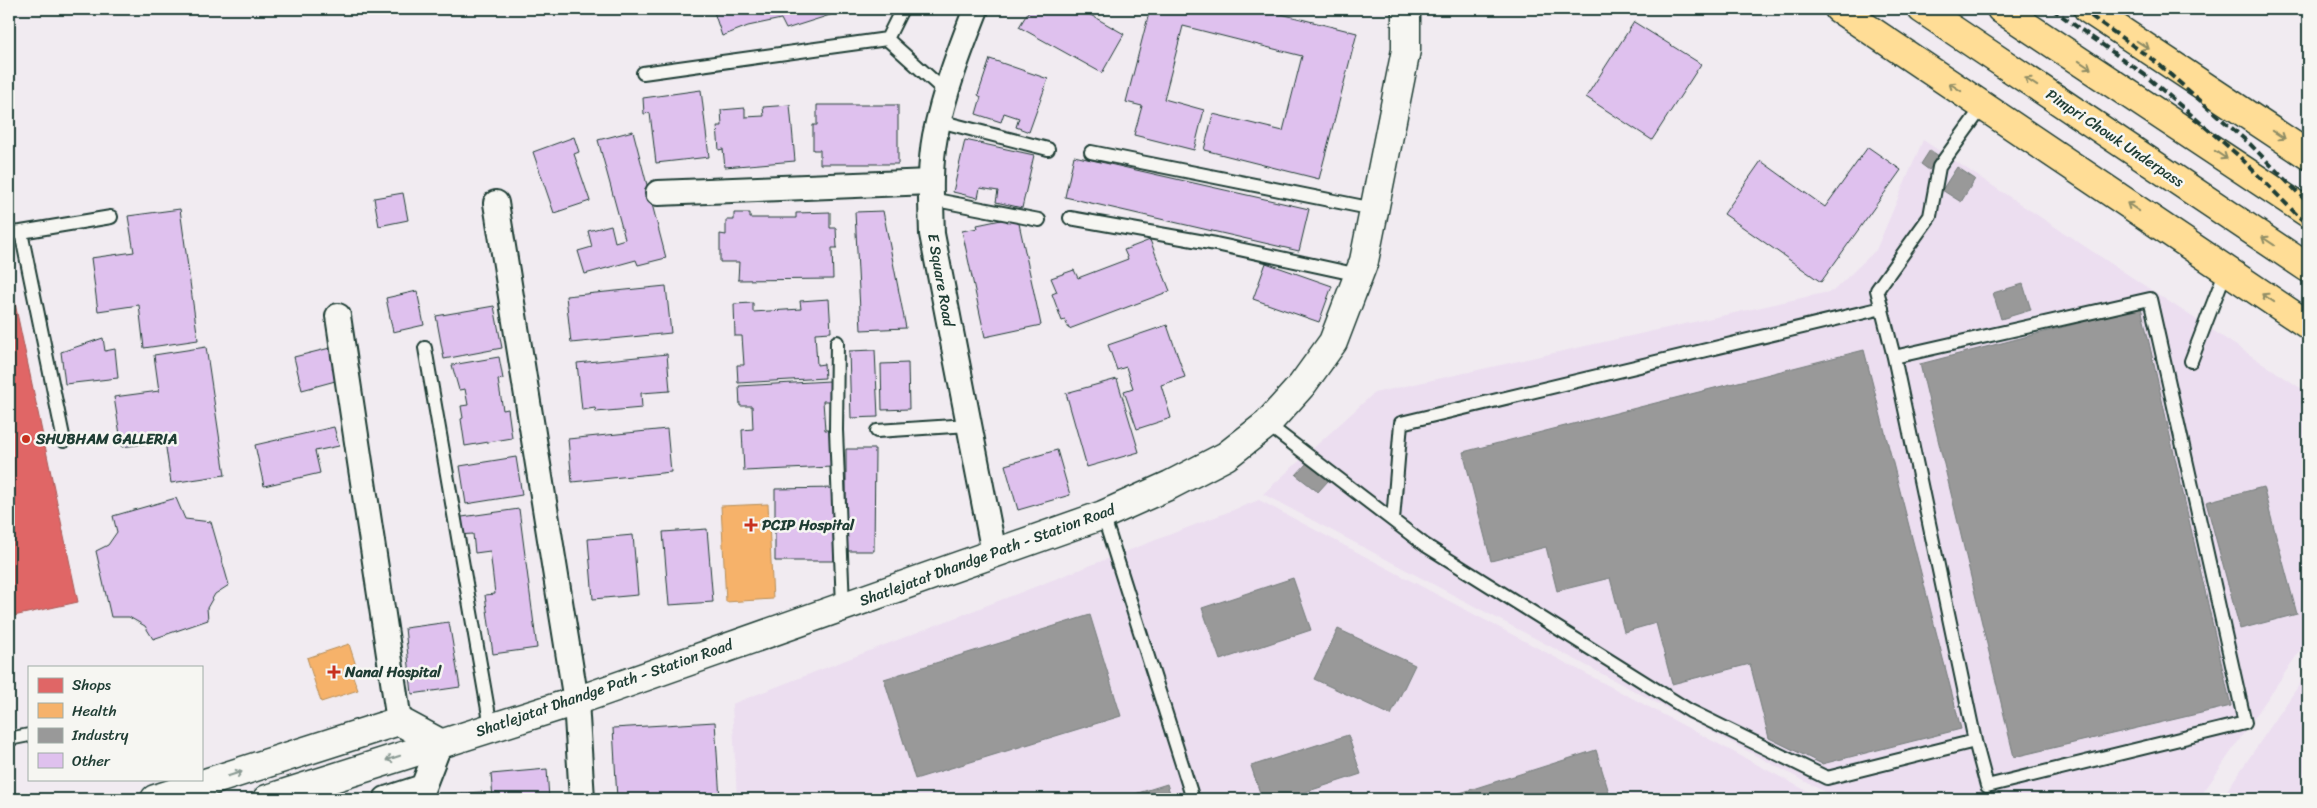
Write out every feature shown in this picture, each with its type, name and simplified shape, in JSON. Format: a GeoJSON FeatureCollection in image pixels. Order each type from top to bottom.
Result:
{"type":"FeatureCollection","features":[{"type":"Feature","properties":{"kind":"main road","name":"Shatlejatat Dhandge Path - Station Road"},"geometry":{"type":"LineString","coordinates":[[267,799],[576,701],[1103,515],[1170,485],[1226,456],[1266,424],[1302,385],[1333,342],[1364,260],[1406,50],[1406,9]]}},
{"type":"Feature","properties":{"kind":"main road"},"geometry":{"type":"LineString","coordinates":[[1839,9],[2308,326]]}},
{"type":"Feature","properties":{"kind":"main road","name":"Pimpri Chowk Underpass"},"geometry":{"type":"LineString","coordinates":[[1922,9],[2308,268]]}},
{"type":"Feature","properties":{"kind":"main road"},"geometry":{"type":"LineString","coordinates":[[2001,9],[2308,214]]}},
{"type":"Feature","properties":{"kind":"main road"},"geometry":{"type":"LineString","coordinates":[[2088,9],[2308,155]]}},
{"type":"Feature","properties":{"kind":"main road"},"geometry":{"type":"LineString","coordinates":[[155,799],[399,722],[440,743]]}},
{"type":"Feature","properties":{"kind":"street","name":"E Square Road"},"geometry":{"type":"LineString","coordinates":[[976,9],[955,62],[935,136],[930,191],[932,234],[994,553]]}},
{"type":"Feature","properties":{"kind":"street"},"geometry":{"type":"LineString","coordinates":[[658,193],[930,191]]}},
{"type":"Feature","properties":{"kind":"street"},"geometry":{"type":"LineString","coordinates":[[496,203],[576,701],[582,799]]}},
{"type":"Feature","properties":{"kind":"street"},"geometry":{"type":"LineString","coordinates":[[338,316],[399,722]]}},
{"type":"Feature","properties":{"kind":"street"},"geometry":{"type":"LineString","coordinates":[[386,799],[423,787],[440,743]]}},
{"type":"Feature","properties":{"kind":"lane"},"geometry":{"type":"LineString","coordinates":[[887,39],[902,9]]}},
{"type":"Feature","properties":{"kind":"lane"},"geometry":{"type":"LineString","coordinates":[[642,73],[887,39],[947,93]]}},
{"type":"Feature","properties":{"kind":"lane"},"geometry":{"type":"LineString","coordinates":[[1894,357],[2150,299],[2245,722],[1987,786],[1894,357],[1877,290],[1930,216],[1938,167],[1983,106]]}},
{"type":"Feature","properties":{"kind":"lane"},"geometry":{"type":"LineString","coordinates":[[939,121],[1048,149]]}},
{"type":"Feature","properties":{"kind":"lane"},"geometry":{"type":"LineString","coordinates":[[1091,152],[1374,209]]}},
{"type":"Feature","properties":{"kind":"lane"},"geometry":{"type":"LineString","coordinates":[[930,191],[1039,220]]}},
{"type":"Feature","properties":{"kind":"lane"},"geometry":{"type":"LineString","coordinates":[[64,441],[15,232],[111,217]]}},
{"type":"Feature","properties":{"kind":"lane"},"geometry":{"type":"LineString","coordinates":[[1070,218],[1216,244],[1359,275]]}},
{"type":"Feature","properties":{"kind":"lane"},"geometry":{"type":"LineString","coordinates":[[2191,361],[2226,270]]}},
{"type":"Feature","properties":{"kind":"lane"},"geometry":{"type":"LineString","coordinates":[[1393,520],[1401,423],[1882,308]]}},
{"type":"Feature","properties":{"kind":"lane"},"geometry":{"type":"LineString","coordinates":[[837,342],[836,430],[843,606]]}},
{"type":"Feature","properties":{"kind":"lane"},"geometry":{"type":"LineString","coordinates":[[425,348],[491,727]]}},
{"type":"Feature","properties":{"kind":"lane"},"geometry":{"type":"LineString","coordinates":[[1266,424],[1425,545],[1690,711],[1827,778],[1976,741]]}},
{"type":"Feature","properties":{"kind":"lane"},"geometry":{"type":"LineString","coordinates":[[877,431],[969,425]]}},
{"type":"Feature","properties":{"kind":"lane"},"geometry":{"type":"LineString","coordinates":[[1103,515],[1194,799]]}},
{"type":"Feature","properties":{"kind":"lane"},"geometry":{"type":"LineString","coordinates":[[9,739],[28,735]]}},
{"type":"Feature","properties":{"kind":"shaded area"},"geometry":{"type":"Polygon","coordinates":[[[1923,140],[2308,393],[2308,639],[2199,799],[1838,799],[1263,494],[1374,393],[1833,291],[1876,250],[1923,140]]]}},
{"type":"Feature","properties":{"kind":"shaded area"},"geometry":{"type":"Polygon","coordinates":[[[1259,500],[1822,799],[737,799],[732,704],[1259,500]]]}},
{"type":"Feature","properties":{"kind":"shaded area"},"geometry":{"type":"Polygon","coordinates":[[[2308,672],[2308,799],[2221,799],[2308,672]]]}},
{"type":"Feature","properties":{"kind":"building: Shops","name":"SHUBHAM GALLERIA"},"geometry":{"type":"Polygon","coordinates":[[[9,275],[78,602],[9,617],[9,275]]]}},
{"type":"Feature","properties":{"kind":"building: Health"},"geometry":{"type":"Polygon","coordinates":[[[768,504],[773,599],[726,602],[721,506],[768,504]]]}},
{"type":"Feature","properties":{"kind":"building: Health"},"geometry":{"type":"Polygon","coordinates":[[[349,644],[358,672],[352,674],[358,690],[321,702],[307,658],[349,644]]]}},
{"type":"Feature","properties":{"kind":"building: Industry"},"geometry":{"type":"Polygon","coordinates":[[[1930,150],[1939,156],[1929,170],[1921,164],[1930,150]]]}},
{"type":"Feature","properties":{"kind":"building: Industry"},"geometry":{"type":"Polygon","coordinates":[[[1957,167],[1975,179],[1961,202],[1942,190],[1957,167]]]}},
{"type":"Feature","properties":{"kind":"building: Industry"},"geometry":{"type":"Polygon","coordinates":[[[2023,284],[2031,310],[2001,319],[1993,293],[2023,284]]]}},
{"type":"Feature","properties":{"kind":"building: Industry"},"geometry":{"type":"Polygon","coordinates":[[[2141,307],[2231,706],[2014,757],[1920,364],[2141,307]]]}},
{"type":"Feature","properties":{"kind":"building: Industry"},"geometry":{"type":"Polygon","coordinates":[[[1864,350],[1961,729],[1822,764],[1769,738],[1750,664],[1672,684],[1656,623],[1624,632],[1610,578],[1557,591],[1546,547],[1491,561],[1463,452],[1864,350]]]}},
{"type":"Feature","properties":{"kind":"building: Industry"},"geometry":{"type":"Polygon","coordinates":[[[1307,463],[1328,481],[1318,492],[1296,475],[1307,463]]]}},
{"type":"Feature","properties":{"kind":"building: Industry"},"geometry":{"type":"Polygon","coordinates":[[[2263,487],[2297,614],[2240,629],[2206,502],[2263,487]]]}},
{"type":"Feature","properties":{"kind":"building: Industry"},"geometry":{"type":"Polygon","coordinates":[[[1293,578],[1311,630],[1220,660],[1202,608],[1293,578]]]}},
{"type":"Feature","properties":{"kind":"building: Industry"},"geometry":{"type":"Polygon","coordinates":[[[1090,615],[1121,716],[915,779],[884,679],[1090,615]]]}},
{"type":"Feature","properties":{"kind":"building: Industry"},"geometry":{"type":"Polygon","coordinates":[[[1338,629],[1415,665],[1391,715],[1314,679],[1338,629]]]}},
{"type":"Feature","properties":{"kind":"building: Industry"},"geometry":{"type":"Polygon","coordinates":[[[1348,735],[1361,774],[1284,799],[1262,799],[1251,766],[1348,735]]]}},
{"type":"Feature","properties":{"kind":"building: Industry"},"geometry":{"type":"Polygon","coordinates":[[[1596,750],[1611,799],[1441,799],[1596,750]]]}},
{"type":"Feature","properties":{"kind":"building: Industry"},"geometry":{"type":"Polygon","coordinates":[[[1167,784],[1172,799],[1119,799],[1167,784]]]}},
{"type":"Feature","properties":{"kind":"building: Other"},"geometry":{"type":"Polygon","coordinates":[[[713,9],[849,9],[786,29],[781,19],[748,26],[722,36],[713,9]]]}},
{"type":"Feature","properties":{"kind":"building: Other"},"geometry":{"type":"Polygon","coordinates":[[[1030,9],[1080,9],[1124,34],[1102,73],[1019,27],[1030,9]]]}},
{"type":"Feature","properties":{"kind":"building: Other"},"geometry":{"type":"Polygon","coordinates":[[[1150,9],[1166,12],[1166,9],[1261,9],[1357,33],[1319,179],[1204,150],[1213,114],[1283,131],[1302,56],[1183,26],[1164,99],[1204,110],[1194,150],[1134,135],[1142,106],[1126,102],[1150,9]]]}},
{"type":"Feature","properties":{"kind":"building: Other"},"geometry":{"type":"Polygon","coordinates":[[[1634,22],[1701,64],[1652,140],[1586,97],[1634,22]]]}},
{"type":"Feature","properties":{"kind":"building: Other"},"geometry":{"type":"Polygon","coordinates":[[[990,59],[1048,79],[1029,132],[1016,127],[1019,118],[1004,113],[1001,122],[976,114],[981,97],[978,95],[990,59]]]}},
{"type":"Feature","properties":{"kind":"building: Other"},"geometry":{"type":"Polygon","coordinates":[[[701,90],[709,157],[656,163],[650,113],[644,114],[643,98],[701,90]]]}},
{"type":"Feature","properties":{"kind":"building: Other"},"geometry":{"type":"Polygon","coordinates":[[[790,105],[795,161],[725,167],[723,149],[719,150],[717,126],[722,126],[721,110],[745,108],[745,117],[764,116],[763,107],[790,105]]]}},
{"type":"Feature","properties":{"kind":"building: Other"},"geometry":{"type":"Polygon","coordinates":[[[817,105],[898,105],[898,164],[820,164],[820,150],[813,150],[813,125],[817,125],[817,105]]]}},
{"type":"Feature","properties":{"kind":"building: Other"},"geometry":{"type":"Polygon","coordinates":[[[633,131],[666,258],[638,265],[636,260],[585,274],[578,251],[592,247],[588,231],[611,225],[615,242],[625,239],[598,140],[633,131]]]}},
{"type":"Feature","properties":{"kind":"building: Other"},"geometry":{"type":"Polygon","coordinates":[[[574,137],[579,152],[574,154],[590,201],[554,213],[533,152],[574,137]]]}},
{"type":"Feature","properties":{"kind":"building: Other"},"geometry":{"type":"Polygon","coordinates":[[[965,140],[1034,155],[1022,208],[996,202],[998,191],[980,188],[978,198],[953,192],[965,140]]]}},
{"type":"Feature","properties":{"kind":"building: Other"},"geometry":{"type":"Polygon","coordinates":[[[1868,147],[1901,170],[1821,282],[1724,214],[1761,161],[1825,207],[1868,147]]]}},
{"type":"Feature","properties":{"kind":"building: Other"},"geometry":{"type":"Polygon","coordinates":[[[1074,156],[1309,209],[1299,251],[1065,197],[1074,156]]]}},
{"type":"Feature","properties":{"kind":"building: Other"},"geometry":{"type":"Polygon","coordinates":[[[403,193],[408,220],[379,226],[374,198],[403,193]]]}},
{"type":"Feature","properties":{"kind":"building: Other"},"geometry":{"type":"Polygon","coordinates":[[[180,209],[198,340],[144,348],[139,305],[98,311],[91,258],[134,252],[128,216],[180,209]]]}},
{"type":"Feature","properties":{"kind":"building: Other"},"geometry":{"type":"Polygon","coordinates":[[[883,211],[906,328],[861,330],[855,212],[883,211]]]}},
{"type":"Feature","properties":{"kind":"building: Other"},"geometry":{"type":"Polygon","coordinates":[[[830,212],[830,228],[836,228],[837,248],[832,248],[833,279],[738,280],[739,262],[720,262],[720,234],[726,235],[726,220],[734,220],[734,213],[750,213],[750,218],[796,218],[796,213],[830,212]]]}},
{"type":"Feature","properties":{"kind":"building: Other"},"geometry":{"type":"Polygon","coordinates":[[[1006,219],[1007,222],[1018,219],[1041,325],[985,337],[962,231],[978,228],[977,225],[1006,219]]]}},
{"type":"Feature","properties":{"kind":"building: Other"},"geometry":{"type":"Polygon","coordinates":[[[1150,240],[1170,291],[1069,329],[1065,320],[1062,321],[1052,294],[1057,292],[1051,278],[1074,270],[1078,278],[1128,259],[1124,250],[1150,240]]]}},
{"type":"Feature","properties":{"kind":"building: Other"},"geometry":{"type":"Polygon","coordinates":[[[1266,263],[1332,286],[1319,322],[1253,299],[1266,263]]]}},
{"type":"Feature","properties":{"kind":"building: Other"},"geometry":{"type":"Polygon","coordinates":[[[666,286],[671,333],[571,343],[566,296],[666,286]]]}},
{"type":"Feature","properties":{"kind":"building: Other"},"geometry":{"type":"Polygon","coordinates":[[[417,291],[424,325],[393,332],[386,298],[417,291]]]}},
{"type":"Feature","properties":{"kind":"building: Other"},"geometry":{"type":"Polygon","coordinates":[[[829,299],[831,332],[815,333],[817,365],[824,364],[825,378],[738,383],[737,365],[744,365],[742,336],[735,336],[734,304],[753,303],[753,312],[801,309],[800,301],[829,299]]]}},
{"type":"Feature","properties":{"kind":"building: Other"},"geometry":{"type":"Polygon","coordinates":[[[494,306],[502,348],[444,359],[436,316],[494,306]]]}},
{"type":"Feature","properties":{"kind":"building: Other"},"geometry":{"type":"Polygon","coordinates":[[[1167,325],[1185,377],[1161,385],[1171,418],[1137,429],[1124,391],[1133,388],[1126,367],[1117,370],[1108,345],[1167,325]]]}},
{"type":"Feature","properties":{"kind":"building: Other"},"geometry":{"type":"Polygon","coordinates":[[[103,338],[105,351],[115,349],[118,378],[65,384],[61,352],[103,338]]]}},
{"type":"Feature","properties":{"kind":"building: Other"},"geometry":{"type":"Polygon","coordinates":[[[206,347],[225,475],[171,483],[165,441],[122,447],[114,397],[159,391],[154,355],[206,347]]]}},
{"type":"Feature","properties":{"kind":"building: Other"},"geometry":{"type":"Polygon","coordinates":[[[330,348],[339,380],[302,390],[294,357],[330,348]]]}},
{"type":"Feature","properties":{"kind":"building: Other"},"geometry":{"type":"Polygon","coordinates":[[[875,350],[878,417],[851,418],[849,351],[875,350]]]}},
{"type":"Feature","properties":{"kind":"building: Other"},"geometry":{"type":"Polygon","coordinates":[[[667,354],[670,391],[641,393],[642,408],[596,412],[595,408],[582,410],[577,363],[667,354]]]}},
{"type":"Feature","properties":{"kind":"building: Other"},"geometry":{"type":"Polygon","coordinates":[[[499,357],[503,379],[498,380],[503,410],[508,409],[512,438],[465,446],[461,406],[468,405],[465,389],[459,390],[452,365],[499,357]]]}},
{"type":"Feature","properties":{"kind":"building: Other"},"geometry":{"type":"Polygon","coordinates":[[[908,363],[909,409],[882,410],[881,364],[908,363]]]}},
{"type":"Feature","properties":{"kind":"building: Other"},"geometry":{"type":"Polygon","coordinates":[[[1117,379],[1139,452],[1087,467],[1066,393],[1117,379]]]}},
{"type":"Feature","properties":{"kind":"building: Other"},"geometry":{"type":"Polygon","coordinates":[[[830,381],[831,401],[823,401],[825,430],[830,430],[832,467],[744,471],[742,430],[753,429],[752,406],[740,406],[739,386],[830,381]]]}},
{"type":"Feature","properties":{"kind":"building: Other"},"geometry":{"type":"Polygon","coordinates":[[[334,427],[339,446],[315,451],[320,473],[264,486],[255,445],[334,427]]]}},
{"type":"Feature","properties":{"kind":"building: Other"},"geometry":{"type":"Polygon","coordinates":[[[667,429],[671,472],[572,482],[568,439],[667,429]]]}},
{"type":"Feature","properties":{"kind":"building: Other"},"geometry":{"type":"Polygon","coordinates":[[[846,449],[875,449],[874,551],[846,551],[846,449]]]}},
{"type":"Feature","properties":{"kind":"building: Other"},"geometry":{"type":"Polygon","coordinates":[[[1057,450],[1070,495],[1018,510],[1005,465],[1057,450]]]}},
{"type":"Feature","properties":{"kind":"building: Other"},"geometry":{"type":"Polygon","coordinates":[[[516,457],[522,495],[466,504],[460,466],[516,457]]]}},
{"type":"Feature","properties":{"kind":"building: Other"},"geometry":{"type":"Polygon","coordinates":[[[837,488],[837,561],[775,561],[775,489],[837,488]]]}},
{"type":"Feature","properties":{"kind":"building: Other"},"geometry":{"type":"Polygon","coordinates":[[[176,498],[185,519],[211,522],[229,585],[215,594],[207,608],[208,620],[153,639],[145,626],[129,617],[111,617],[96,551],[108,545],[117,532],[113,516],[176,498]]]}},
{"type":"Feature","properties":{"kind":"building: Other"},"geometry":{"type":"Polygon","coordinates":[[[519,509],[537,648],[493,654],[485,595],[495,594],[490,551],[475,553],[473,534],[457,535],[455,518],[519,509]]]}},
{"type":"Feature","properties":{"kind":"building: Other"},"geometry":{"type":"Polygon","coordinates":[[[707,529],[713,602],[669,605],[663,532],[707,529]]]}},
{"type":"Feature","properties":{"kind":"building: Other"},"geometry":{"type":"Polygon","coordinates":[[[633,535],[638,595],[593,599],[588,539],[633,535]]]}},
{"type":"Feature","properties":{"kind":"building: Other"},"geometry":{"type":"Polygon","coordinates":[[[449,622],[460,687],[412,694],[405,628],[449,622]]]}},
{"type":"Feature","properties":{"kind":"building: Other"},"geometry":{"type":"Polygon","coordinates":[[[715,722],[720,799],[617,799],[613,728],[715,722]]]}},
{"type":"Feature","properties":{"kind":"building: Other"},"geometry":{"type":"Polygon","coordinates":[[[547,769],[549,799],[493,799],[491,774],[547,769]]]}},
{"type":"Feature","properties":{"kind":"building: Other"},"geometry":{"type":"Polygon","coordinates":[[[482,792],[482,799],[411,799],[411,796],[482,792]]]}},
{"type":"Feature","properties":{"kind":"railway"},"geometry":{"type":"LineString","coordinates":[[2052,9],[2145,75],[2239,156],[2308,226]]}},
{"type":"Feature","properties":{"kind":"railway"},"geometry":{"type":"LineString","coordinates":[[2081,9],[2156,62],[2250,144],[2308,203]]}},
{"type":"Feature","properties":{"kind":"place","name":"SHUBHAM GALLERIA"},"geometry":{"type":"Point","coordinates":[26,439]}},
{"type":"Feature","properties":{"kind":"place","name":"PCIP Hospital"},"geometry":{"type":"Point","coordinates":[751,525]}},
{"type":"Feature","properties":{"kind":"place","name":"Nanal Hospital"},"geometry":{"type":"Point","coordinates":[334,672]}}]}
